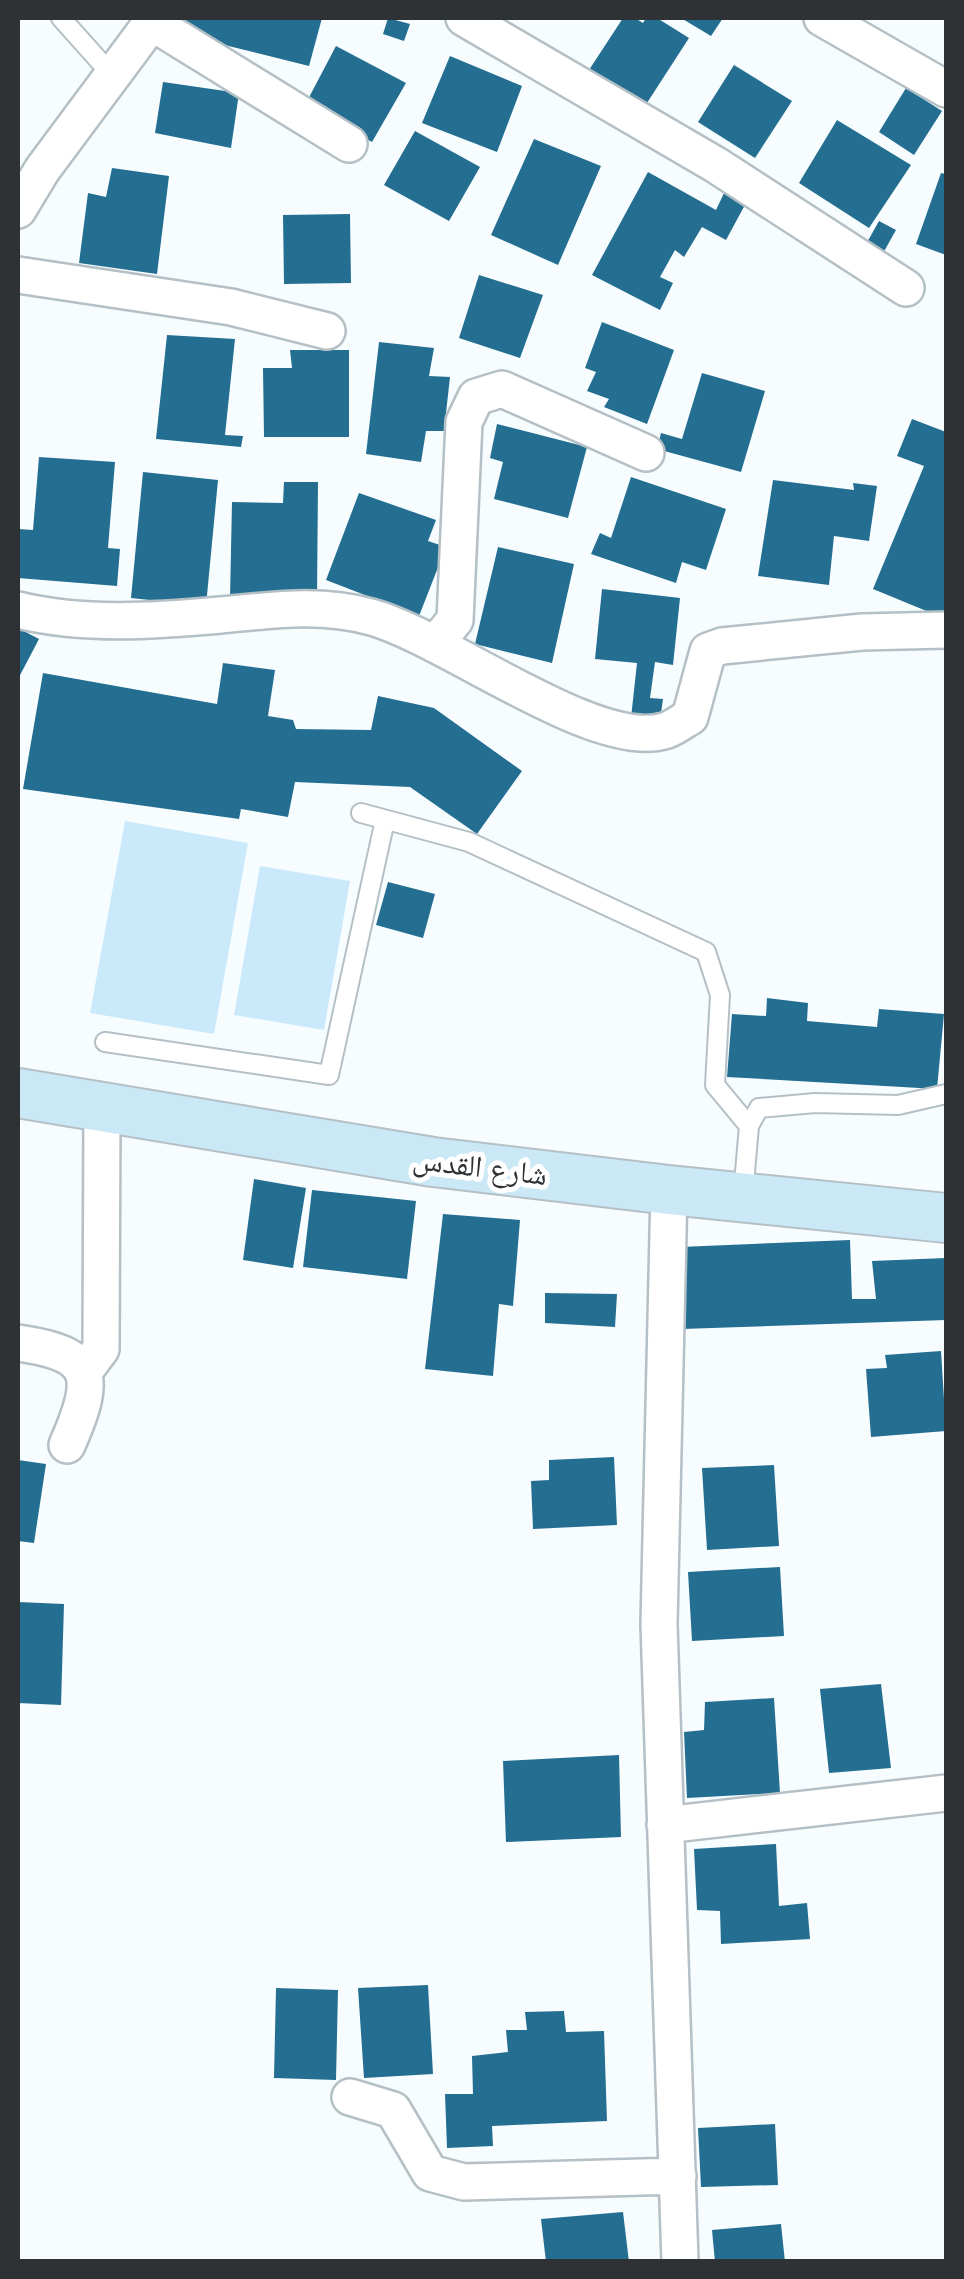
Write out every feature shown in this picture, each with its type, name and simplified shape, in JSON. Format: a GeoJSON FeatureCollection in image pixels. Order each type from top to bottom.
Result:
{"type":"FeatureCollection","features":[{"type":"Feature","properties":{"kind":"main road","name":"شارع القدس"},"geometry":{"type":"LineString","coordinates":[[18,1094],[433,1162],[946,1218]]}},
{"type":"Feature","properties":{"kind":"street"},"geometry":{"type":"LineString","coordinates":[[464,18],[716,165],[906,288]]}},
{"type":"Feature","properties":{"kind":"street"},"geometry":{"type":"LineString","coordinates":[[822,18],[946,89]]}},
{"type":"Feature","properties":{"kind":"street"},"geometry":{"type":"LineString","coordinates":[[18,210],[42,170],[153,20],[350,144]]}},
{"type":"Feature","properties":{"kind":"street"},"geometry":{"type":"LineString","coordinates":[[18,275],[231,306],[327,331]]}},
{"type":"Feature","properties":{"kind":"street"},"geometry":{"type":"LineString","coordinates":[[436,643],[455,620],[464,422],[476,397],[502,388],[646,453]]}},
{"type":"Feature","properties":{"kind":"street"},"geometry":{"type":"LineString","coordinates":[[18,610],[104,621],[315,606],[373,617],[436,643],[595,725],[628,733],[663,732],[690,717],[708,651],[722,646],[862,632],[946,630]]}},
{"type":"Feature","properties":{"kind":"street"},"geometry":{"type":"LineString","coordinates":[[83,1373],[101,1349],[102,1108]]}},
{"type":"Feature","properties":{"kind":"street"},"geometry":{"type":"LineString","coordinates":[[669,1190],[659,1624],[680,2262]]}},
{"type":"Feature","properties":{"kind":"street"},"geometry":{"type":"LineString","coordinates":[[18,1343],[56,1348],[76,1360],[83,1373],[86,1394],[67,1444]]}},
{"type":"Feature","properties":{"kind":"street"},"geometry":{"type":"LineString","coordinates":[[664,1824],[946,1793]]}},
{"type":"Feature","properties":{"kind":"street"},"geometry":{"type":"LineString","coordinates":[[350,2096],[393,2110],[430,2173],[464,2182],[678,2176]]}},
{"type":"Feature","properties":{"kind":"lane"},"geometry":{"type":"LineString","coordinates":[[61,18],[112,75]]}},
{"type":"Feature","properties":{"kind":"lane"},"geometry":{"type":"LineString","coordinates":[[361,814],[469,842],[706,952],[720,994],[715,1086],[749,1126]]}},
{"type":"Feature","properties":{"kind":"lane"},"geometry":{"type":"LineString","coordinates":[[105,1042],[329,1076],[386,820]]}},
{"type":"Feature","properties":{"kind":"lane"},"geometry":{"type":"LineString","coordinates":[[742,1197],[749,1126],[758,1108],[815,1102],[898,1105],[946,1094]]}},
{"type":"Feature","properties":{"kind":"shaded area"},"geometry":{"type":"Polygon","coordinates":[[[125,821],[248,843],[214,1034],[90,1013],[125,821]]]}},
{"type":"Feature","properties":{"kind":"shaded area"},"geometry":{"type":"Polygon","coordinates":[[[260,866],[350,881],[324,1030],[234,1015],[260,866]]]}},
{"type":"Feature","properties":{"kind":"building"},"geometry":{"type":"Polygon","coordinates":[[[184,18],[322,18],[309,66],[180,34],[184,18]]]}},
{"type":"Feature","properties":{"kind":"building"},"geometry":{"type":"Polygon","coordinates":[[[388,18],[410,24],[404,41],[383,34],[388,18]]]}},
{"type":"Feature","properties":{"kind":"building"},"geometry":{"type":"Polygon","coordinates":[[[623,18],[643,23],[646,18],[657,18],[689,38],[645,106],[589,70],[623,18]]]}},
{"type":"Feature","properties":{"kind":"building"},"geometry":{"type":"Polygon","coordinates":[[[681,18],[723,18],[711,36],[681,18]]]}},
{"type":"Feature","properties":{"kind":"building"},"geometry":{"type":"Polygon","coordinates":[[[336,46],[406,83],[372,142],[305,105],[336,46]]]}},
{"type":"Feature","properties":{"kind":"building"},"geometry":{"type":"Polygon","coordinates":[[[450,56],[522,86],[497,152],[422,123],[450,56]]]}},
{"type":"Feature","properties":{"kind":"building"},"geometry":{"type":"Polygon","coordinates":[[[734,65],[792,101],[755,158],[698,122],[734,65]]]}},
{"type":"Feature","properties":{"kind":"building"},"geometry":{"type":"Polygon","coordinates":[[[163,82],[239,93],[231,148],[155,133],[163,82]]]}},
{"type":"Feature","properties":{"kind":"building"},"geometry":{"type":"Polygon","coordinates":[[[906,88],[942,111],[914,155],[879,132],[906,88]]]}},
{"type":"Feature","properties":{"kind":"building"},"geometry":{"type":"Polygon","coordinates":[[[837,120],[911,165],[869,228],[799,183],[837,120]]]}},
{"type":"Feature","properties":{"kind":"building"},"geometry":{"type":"Polygon","coordinates":[[[415,131],[480,167],[449,221],[384,185],[415,131]]]}},
{"type":"Feature","properties":{"kind":"building"},"geometry":{"type":"Polygon","coordinates":[[[534,139],[601,166],[558,265],[491,235],[534,139]]]}},
{"type":"Feature","properties":{"kind":"building"},"geometry":{"type":"Polygon","coordinates":[[[112,168],[169,176],[157,274],[79,263],[88,193],[106,197],[112,168]]]}},
{"type":"Feature","properties":{"kind":"building"},"geometry":{"type":"Polygon","coordinates":[[[648,172],[716,210],[725,191],[746,203],[726,240],[702,227],[684,257],[675,250],[660,277],[673,283],[660,310],[592,275],[648,172]]]}},
{"type":"Feature","properties":{"kind":"building"},"geometry":{"type":"Polygon","coordinates":[[[941,173],[946,174],[946,255],[916,244],[941,173]]]}},
{"type":"Feature","properties":{"kind":"building"},"geometry":{"type":"Polygon","coordinates":[[[350,214],[351,283],[284,284],[283,215],[350,214]]]}},
{"type":"Feature","properties":{"kind":"building"},"geometry":{"type":"Polygon","coordinates":[[[879,221],[896,230],[882,255],[865,246],[879,221]]]}},
{"type":"Feature","properties":{"kind":"building"},"geometry":{"type":"Polygon","coordinates":[[[479,275],[543,295],[520,358],[459,338],[479,275]]]}},
{"type":"Feature","properties":{"kind":"building"},"geometry":{"type":"Polygon","coordinates":[[[602,322],[674,350],[647,424],[604,407],[609,399],[587,391],[596,372],[585,368],[602,322]]]}},
{"type":"Feature","properties":{"kind":"building"},"geometry":{"type":"Polygon","coordinates":[[[167,335],[235,339],[225,435],[243,436],[241,447],[156,439],[167,335]]]}},
{"type":"Feature","properties":{"kind":"building"},"geometry":{"type":"Polygon","coordinates":[[[379,342],[434,348],[429,376],[450,377],[444,431],[426,431],[421,462],[366,454],[379,342]]]}},
{"type":"Feature","properties":{"kind":"building"},"geometry":{"type":"Polygon","coordinates":[[[290,350],[349,350],[349,437],[264,437],[263,368],[292,368],[290,350]]]}},
{"type":"Feature","properties":{"kind":"building"},"geometry":{"type":"Polygon","coordinates":[[[702,373],[765,391],[741,472],[657,449],[661,433],[682,439],[702,373]]]}},
{"type":"Feature","properties":{"kind":"building"},"geometry":{"type":"Polygon","coordinates":[[[912,419],[946,432],[946,619],[873,589],[924,466],[897,456],[912,419]]]}},
{"type":"Feature","properties":{"kind":"building"},"geometry":{"type":"Polygon","coordinates":[[[497,424],[587,447],[568,518],[494,499],[503,462],[490,458],[497,424]]]}},
{"type":"Feature","properties":{"kind":"building"},"geometry":{"type":"Polygon","coordinates":[[[39,457],[115,462],[108,548],[120,549],[117,586],[18,578],[18,529],[33,530],[39,457]]]}},
{"type":"Feature","properties":{"kind":"building"},"geometry":{"type":"Polygon","coordinates":[[[143,472],[218,480],[206,606],[131,598],[143,472]]]}},
{"type":"Feature","properties":{"kind":"building"},"geometry":{"type":"Polygon","coordinates":[[[631,477],[726,509],[706,570],[682,562],[676,583],[591,554],[600,533],[611,538],[631,477]]]}},
{"type":"Feature","properties":{"kind":"building"},"geometry":{"type":"Polygon","coordinates":[[[773,480],[854,490],[853,483],[877,486],[869,541],[834,536],[829,585],[758,576],[773,480]]]}},
{"type":"Feature","properties":{"kind":"building"},"geometry":{"type":"Polygon","coordinates":[[[284,482],[318,482],[317,599],[230,598],[232,502],[283,503],[284,482]]]}},
{"type":"Feature","properties":{"kind":"building"},"geometry":{"type":"Polygon","coordinates":[[[359,493],[436,520],[428,541],[446,547],[419,616],[326,580],[359,493]]]}},
{"type":"Feature","properties":{"kind":"building"},"geometry":{"type":"Polygon","coordinates":[[[498,547],[574,564],[552,663],[475,644],[498,547]]]}},
{"type":"Feature","properties":{"kind":"building"},"geometry":{"type":"Polygon","coordinates":[[[602,589],[680,598],[673,665],[655,662],[650,698],[663,699],[660,720],[631,718],[637,663],[595,659],[602,589]]]}},
{"type":"Feature","properties":{"kind":"building"},"geometry":{"type":"Polygon","coordinates":[[[18,628],[39,639],[18,679],[18,628]]]}},
{"type":"Feature","properties":{"kind":"building"},"geometry":{"type":"Polygon","coordinates":[[[223,663],[275,670],[268,716],[293,720],[296,729],[371,730],[378,696],[434,708],[522,771],[477,834],[410,787],[295,782],[288,817],[241,809],[239,819],[23,789],[43,673],[217,704],[223,663]]]}},
{"type":"Feature","properties":{"kind":"building"},"geometry":{"type":"Polygon","coordinates":[[[388,882],[435,894],[423,938],[376,925],[388,882]]]}},
{"type":"Feature","properties":{"kind":"building"},"geometry":{"type":"Polygon","coordinates":[[[767,998],[808,1003],[807,1021],[877,1027],[879,1009],[944,1014],[937,1089],[727,1077],[732,1014],[766,1016],[767,998]]]}},
{"type":"Feature","properties":{"kind":"building"},"geometry":{"type":"Polygon","coordinates":[[[254,1179],[306,1188],[293,1268],[243,1260],[254,1179]]]}},
{"type":"Feature","properties":{"kind":"building"},"geometry":{"type":"Polygon","coordinates":[[[312,1190],[416,1201],[407,1279],[303,1267],[312,1190]]]}},
{"type":"Feature","properties":{"kind":"building"},"geometry":{"type":"Polygon","coordinates":[[[443,1214],[520,1220],[513,1306],[499,1304],[493,1376],[425,1369],[443,1214]]]}},
{"type":"Feature","properties":{"kind":"building"},"geometry":{"type":"Polygon","coordinates":[[[850,1240],[852,1299],[876,1299],[872,1261],[946,1258],[946,1320],[682,1329],[680,1247],[850,1240]]]}},
{"type":"Feature","properties":{"kind":"building"},"geometry":{"type":"Polygon","coordinates":[[[545,1293],[617,1294],[615,1327],[545,1323],[545,1293]]]}},
{"type":"Feature","properties":{"kind":"building"},"geometry":{"type":"Polygon","coordinates":[[[941,1351],[946,1431],[871,1437],[866,1369],[887,1368],[885,1355],[941,1351]]]}},
{"type":"Feature","properties":{"kind":"building"},"geometry":{"type":"Polygon","coordinates":[[[614,1457],[617,1525],[533,1529],[531,1481],[549,1480],[549,1460],[614,1457]]]}},
{"type":"Feature","properties":{"kind":"building"},"geometry":{"type":"Polygon","coordinates":[[[18,1460],[46,1464],[34,1543],[18,1541],[18,1460]]]}},
{"type":"Feature","properties":{"kind":"building"},"geometry":{"type":"Polygon","coordinates":[[[774,1465],[779,1546],[707,1550],[702,1468],[774,1465]]]}},
{"type":"Feature","properties":{"kind":"building"},"geometry":{"type":"Polygon","coordinates":[[[780,1567],[784,1636],[692,1641],[688,1572],[780,1567]]]}},
{"type":"Feature","properties":{"kind":"building"},"geometry":{"type":"Polygon","coordinates":[[[18,1602],[64,1604],[61,1705],[18,1703],[18,1602]]]}},
{"type":"Feature","properties":{"kind":"building"},"geometry":{"type":"Polygon","coordinates":[[[881,1684],[891,1768],[829,1773],[820,1689],[881,1684]]]}},
{"type":"Feature","properties":{"kind":"building"},"geometry":{"type":"Polygon","coordinates":[[[774,1698],[780,1793],[687,1798],[684,1732],[704,1730],[705,1702],[774,1698]]]}},
{"type":"Feature","properties":{"kind":"building"},"geometry":{"type":"Polygon","coordinates":[[[619,1755],[621,1837],[506,1842],[503,1761],[619,1755]]]}},
{"type":"Feature","properties":{"kind":"building"},"geometry":{"type":"Polygon","coordinates":[[[776,1844],[779,1906],[807,1903],[810,1939],[721,1944],[720,1911],[697,1910],[694,1849],[776,1844]]]}},
{"type":"Feature","properties":{"kind":"building"},"geometry":{"type":"Polygon","coordinates":[[[428,1985],[433,2074],[364,2078],[358,1988],[428,1985]]]}},
{"type":"Feature","properties":{"kind":"building"},"geometry":{"type":"Polygon","coordinates":[[[276,1988],[338,1990],[336,2080],[274,2078],[276,1988]]]}},
{"type":"Feature","properties":{"kind":"building"},"geometry":{"type":"Polygon","coordinates":[[[564,2011],[566,2032],[604,2031],[607,2121],[492,2126],[493,2146],[447,2148],[445,2094],[473,2094],[472,2056],[508,2052],[506,2030],[527,2030],[525,2012],[564,2011]]]}},
{"type":"Feature","properties":{"kind":"building"},"geometry":{"type":"Polygon","coordinates":[[[775,2124],[778,2185],[701,2187],[698,2128],[775,2124]]]}},
{"type":"Feature","properties":{"kind":"building"},"geometry":{"type":"Polygon","coordinates":[[[623,2212],[629,2262],[546,2262],[541,2219],[623,2212]]]}},
{"type":"Feature","properties":{"kind":"building"},"geometry":{"type":"Polygon","coordinates":[[[781,2224],[785,2262],[715,2262],[712,2230],[781,2224]]]}}]}
